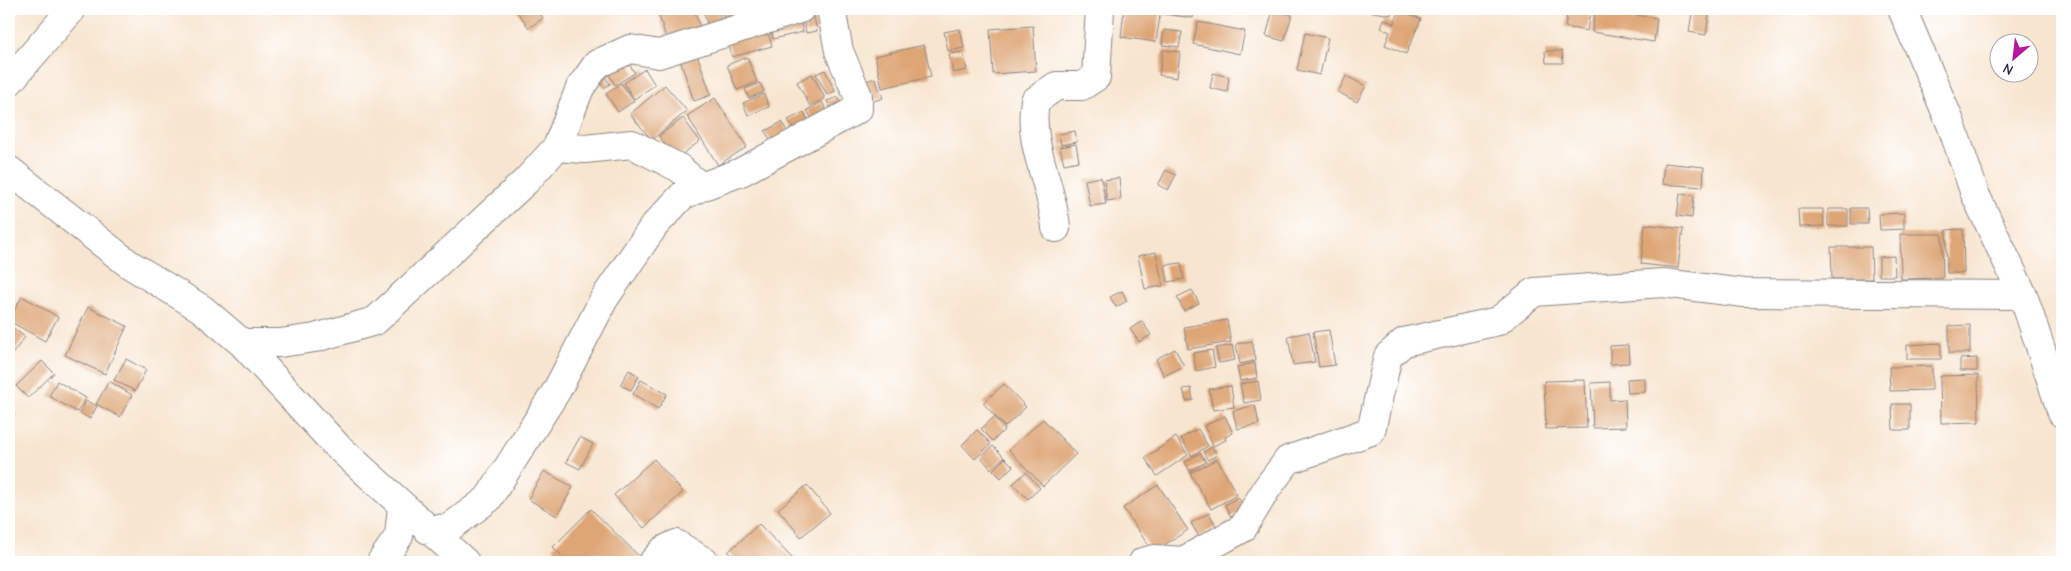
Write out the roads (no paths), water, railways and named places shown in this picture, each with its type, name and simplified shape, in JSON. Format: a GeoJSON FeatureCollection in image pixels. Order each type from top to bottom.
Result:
{"type":"FeatureCollection","features":[{"type":"Feature","properties":{"kind":"street"},"geometry":{"type":"LineString","coordinates":[[9,82],[72,9]]}},
{"type":"Feature","properties":{"kind":"street"},"geometry":{"type":"LineString","coordinates":[[242,343],[280,343],[315,338],[375,321],[526,181],[557,148],[580,88],[598,64],[630,49],[659,54],[800,9]]}},
{"type":"Feature","properties":{"kind":"street"},"geometry":{"type":"LineString","coordinates":[[428,530],[449,528],[488,499],[557,390],[604,299],[648,234],[682,196],[741,172],[858,109],[858,96],[839,51],[832,9]]}},
{"type":"Feature","properties":{"kind":"street"},"geometry":{"type":"LineString","coordinates":[[1056,228],[1054,209],[1045,184],[1032,117],[1035,101],[1056,86],[1082,86],[1096,78],[1100,9]]}},
{"type":"Feature","properties":{"kind":"street"},"geometry":{"type":"LineString","coordinates":[[1902,9],[1951,124],[1975,194],[2023,295],[2062,413]]}},
{"type":"Feature","properties":{"kind":"street"},"geometry":{"type":"LineString","coordinates":[[557,148],[585,149],[632,144],[679,168],[701,187]]}},
{"type":"Feature","properties":{"kind":"street"},"geometry":{"type":"LineString","coordinates":[[9,170],[129,264],[202,308],[242,343],[336,444],[465,562]]}},
{"type":"Feature","properties":{"kind":"street"},"geometry":{"type":"LineString","coordinates":[[1143,562],[1154,559],[1183,561],[1243,528],[1267,488],[1288,460],[1371,431],[1388,356],[1404,342],[1498,321],[1534,292],[1663,283],[1744,293],[2023,295]]}},
{"type":"Feature","properties":{"kind":"street"},"geometry":{"type":"LineString","coordinates":[[381,562],[399,536],[402,506]]}},
{"type":"Feature","properties":{"kind":"street"},"geometry":{"type":"LineString","coordinates":[[653,562],[664,550],[676,544],[705,562]]}}]}
